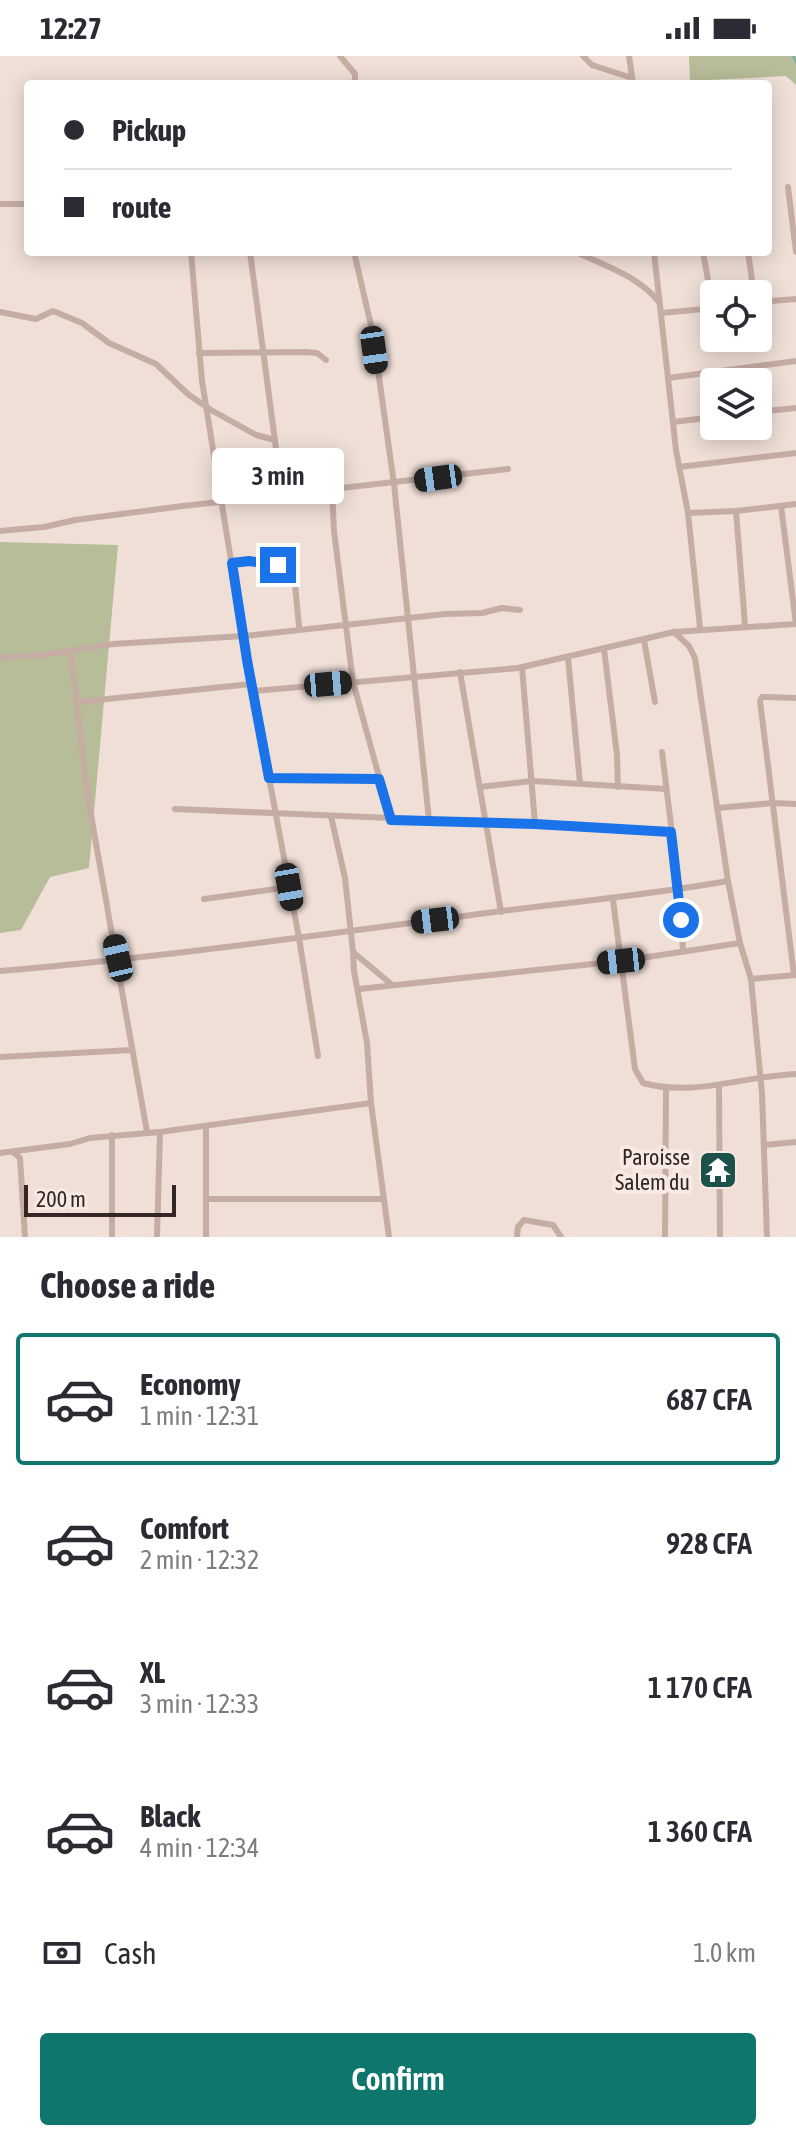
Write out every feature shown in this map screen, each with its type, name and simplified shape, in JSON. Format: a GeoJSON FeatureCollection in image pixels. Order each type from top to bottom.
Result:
{"type":"FeatureCollection","features":[{"type":"Feature","properties":{"kind":"street"},"geometry":{"type":"LineString","coordinates":[[340,56],[355,74],[355,80]]}},
{"type":"Feature","properties":{"kind":"street"},"geometry":{"type":"LineString","coordinates":[[583,56],[592,65],[630,80]]}},
{"type":"Feature","properties":{"kind":"street"},"geometry":{"type":"LineString","coordinates":[[629,56],[632,80]]}},
{"type":"Feature","properties":{"kind":"street"},"geometry":{"type":"LineString","coordinates":[[788,187],[796,252]]}},
{"type":"Feature","properties":{"kind":"street"},"geometry":{"type":"LineString","coordinates":[[0,204],[24,204]]}},
{"type":"Feature","properties":{"kind":"street"},"geometry":{"type":"LineString","coordinates":[[191,256],[206,407],[318,1056]]}},
{"type":"Feature","properties":{"kind":"street"},"geometry":{"type":"LineString","coordinates":[[251,256],[275,440],[282,473],[291,494]]}},
{"type":"Feature","properties":{"kind":"street"},"geometry":{"type":"LineString","coordinates":[[355,256],[373,334],[394,484],[429,820]]}},
{"type":"Feature","properties":{"kind":"street"},"geometry":{"type":"LineString","coordinates":[[585,256],[632,277],[650,291],[661,305]]}},
{"type":"Feature","properties":{"kind":"street"},"geometry":{"type":"LineString","coordinates":[[655,256],[700,628]]}},
{"type":"Feature","properties":{"kind":"street"},"geometry":{"type":"LineString","coordinates":[[704,256],[708,280]]}},
{"type":"Feature","properties":{"kind":"street"},"geometry":{"type":"LineString","coordinates":[[749,256],[752,280]]}},
{"type":"Feature","properties":{"kind":"street"},"geometry":{"type":"LineString","coordinates":[[772,301],[796,299]]}},
{"type":"Feature","properties":{"kind":"street"},"geometry":{"type":"LineString","coordinates":[[662,313],[700,309]]}},
{"type":"Feature","properties":{"kind":"street"},"geometry":{"type":"LineString","coordinates":[[0,312],[36,319],[53,311],[72,318],[109,343],[156,364],[206,407],[256,435],[275,440]]}},
{"type":"Feature","properties":{"kind":"street"},"geometry":{"type":"LineString","coordinates":[[199,353],[317,353],[326,360]]}},
{"type":"Feature","properties":{"kind":"street"},"geometry":{"type":"LineString","coordinates":[[668,378],[796,361]]}},
{"type":"Feature","properties":{"kind":"street"},"geometry":{"type":"LineString","coordinates":[[772,411],[796,408]]}},
{"type":"Feature","properties":{"kind":"street"},"geometry":{"type":"LineString","coordinates":[[673,422],[700,419]]}},
{"type":"Feature","properties":{"kind":"street"},"geometry":{"type":"LineString","coordinates":[[679,467],[796,453]]}},
{"type":"Feature","properties":{"kind":"street"},"geometry":{"type":"LineString","coordinates":[[0,531],[508,469]]}},
{"type":"Feature","properties":{"kind":"street"},"geometry":{"type":"LineString","coordinates":[[332,491],[344,624],[353,682],[391,820]]}},
{"type":"Feature","properties":{"kind":"street"},"geometry":{"type":"LineString","coordinates":[[688,513],[796,504]]}},
{"type":"Feature","properties":{"kind":"street"},"geometry":{"type":"LineString","coordinates":[[78,702],[522,667],[674,632],[796,624],[781,506]]}},
{"type":"Feature","properties":{"kind":"street"},"geometry":{"type":"LineString","coordinates":[[736,511],[745,625]]}},
{"type":"Feature","properties":{"kind":"street"},"geometry":{"type":"LineString","coordinates":[[232,563],[249,561],[289,567],[295,585],[299,626]]}},
{"type":"Feature","properties":{"kind":"street"},"geometry":{"type":"LineString","coordinates":[[0,658],[113,644],[244,636],[482,613],[502,608],[520,610]]}},
{"type":"Feature","properties":{"kind":"street"},"geometry":{"type":"LineString","coordinates":[[674,632],[689,646],[695,658],[728,881],[740,943],[751,979],[760,1077],[767,1237]]}},
{"type":"Feature","properties":{"kind":"street"},"geometry":{"type":"LineString","coordinates":[[644,640],[655,702]]}},
{"type":"Feature","properties":{"kind":"street"},"geometry":{"type":"LineString","coordinates":[[604,649],[618,787]]}},
{"type":"Feature","properties":{"kind":"street"},"geometry":{"type":"LineString","coordinates":[[70,651],[91,820],[147,1132]]}},
{"type":"Feature","properties":{"kind":"street"},"geometry":{"type":"LineString","coordinates":[[568,658],[580,783]]}},
{"type":"Feature","properties":{"kind":"street"},"geometry":{"type":"LineString","coordinates":[[522,667],[535,824]]}},
{"type":"Feature","properties":{"kind":"street"},"geometry":{"type":"LineString","coordinates":[[460,672],[501,912]]}},
{"type":"Feature","properties":{"kind":"street"},"geometry":{"type":"LineString","coordinates":[[751,979],[795,975],[760,701],[762,697],[796,698]]}},
{"type":"Feature","properties":{"kind":"street"},"geometry":{"type":"LineString","coordinates":[[662,752],[683,950]]}},
{"type":"Feature","properties":{"kind":"street"},"geometry":{"type":"LineString","coordinates":[[269,778],[379,779]]}},
{"type":"Feature","properties":{"kind":"street"},"geometry":{"type":"LineString","coordinates":[[480,787],[532,781],[666,789]]}},
{"type":"Feature","properties":{"kind":"street"},"geometry":{"type":"LineString","coordinates":[[717,808],[796,804]]}},
{"type":"Feature","properties":{"kind":"street"},"geometry":{"type":"LineString","coordinates":[[175,809],[671,832]]}},
{"type":"Feature","properties":{"kind":"street"},"geometry":{"type":"LineString","coordinates":[[331,816],[353,931],[354,971],[367,1043],[371,1103],[389,1237]]}},
{"type":"Feature","properties":{"kind":"street"},"geometry":{"type":"LineString","coordinates":[[0,971],[83,964],[613,900],[728,881]]}},
{"type":"Feature","properties":{"kind":"street"},"geometry":{"type":"LineString","coordinates":[[204,899],[289,887]]}},
{"type":"Feature","properties":{"kind":"street"},"geometry":{"type":"LineString","coordinates":[[613,900],[635,1069],[643,1083],[666,1089],[796,1074]]}},
{"type":"Feature","properties":{"kind":"street"},"geometry":{"type":"LineString","coordinates":[[359,989],[489,977],[740,943]]}},
{"type":"Feature","properties":{"kind":"street"},"geometry":{"type":"LineString","coordinates":[[353,952],[391,984]]}},
{"type":"Feature","properties":{"kind":"street"},"geometry":{"type":"LineString","coordinates":[[0,1057],[132,1050]]}},
{"type":"Feature","properties":{"kind":"street"},"geometry":{"type":"LineString","coordinates":[[719,1085],[720,1237]]}},
{"type":"Feature","properties":{"kind":"street"},"geometry":{"type":"LineString","coordinates":[[665,1237],[666,1089]]}},
{"type":"Feature","properties":{"kind":"street"},"geometry":{"type":"LineString","coordinates":[[0,1153],[112,1135],[160,1132],[371,1103]]}},
{"type":"Feature","properties":{"kind":"street"},"geometry":{"type":"LineString","coordinates":[[206,1126],[206,1237]]}},
{"type":"Feature","properties":{"kind":"street"},"geometry":{"type":"LineString","coordinates":[[157,1237],[160,1132]]}},
{"type":"Feature","properties":{"kind":"street"},"geometry":{"type":"LineString","coordinates":[[112,1135],[112,1237]]}},
{"type":"Feature","properties":{"kind":"street"},"geometry":{"type":"LineString","coordinates":[[764,1145],[796,1142]]}},
{"type":"Feature","properties":{"kind":"street"},"geometry":{"type":"LineString","coordinates":[[20,1158],[30,1150]]}},
{"type":"Feature","properties":{"kind":"street"},"geometry":{"type":"LineString","coordinates":[[12,1151],[20,1158],[25,1237]]}},
{"type":"Feature","properties":{"kind":"street"},"geometry":{"type":"LineString","coordinates":[[206,1199],[382,1199]]}},
{"type":"Feature","properties":{"kind":"street"},"geometry":{"type":"LineString","coordinates":[[517,1237],[518,1227],[524,1220],[553,1225],[561,1237]]}},
{"type":"Feature","properties":{"kind":"green space"},"geometry":{"type":"Polygon","coordinates":[[[689,56],[796,56],[796,85],[786,76],[690,80],[689,56]]]}},
{"type":"Feature","properties":{"kind":"green space"},"geometry":{"type":"Polygon","coordinates":[[[0,542],[118,545],[89,868],[50,877],[21,930],[0,933],[0,542]]]}},
{"type":"Feature","properties":{"kind":"waterway"},"geometry":{"type":"LineString","coordinates":[[793,56],[796,62]]}},
{"type":"Feature","properties":{"kind":"place","name":"Paroisse Salem du"},"geometry":{"type":"Point","coordinates":[718,1170]}},
{"type":"Feature","properties":{"kind":"route"},"geometry":{"type":"LineString","coordinates":[[278,565],[249,561],[232,563],[269,778],[379,779],[391,820],[671,832],[681,920]]}}]}
